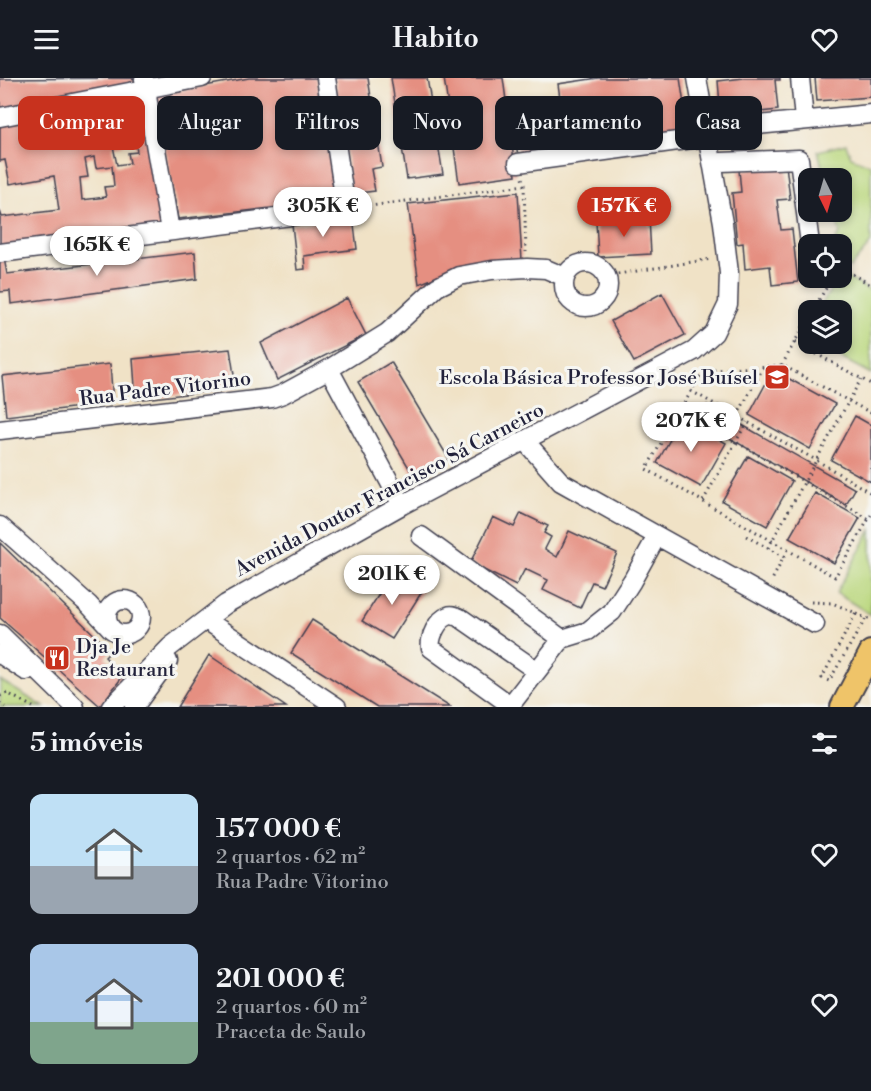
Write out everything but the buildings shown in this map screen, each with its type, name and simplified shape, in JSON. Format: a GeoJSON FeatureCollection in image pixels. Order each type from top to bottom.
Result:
{"type":"FeatureCollection","features":[{"type":"Feature","properties":{"kind":"main road"},"geometry":{"type":"LineString","coordinates":[[842,707],[871,652]]}},
{"type":"Feature","properties":{"kind":"main road"},"geometry":{"type":"LineString","coordinates":[[859,707],[871,684]]}},
{"type":"Feature","properties":{"kind":"street"},"geometry":{"type":"LineString","coordinates":[[0,117],[145,83],[202,78]]}},
{"type":"Feature","properties":{"kind":"street"},"geometry":{"type":"LineString","coordinates":[[0,253],[346,209],[326,78]]}},
{"type":"Feature","properties":{"kind":"street","name":"Avenida Doutor Francisco Sá Carneiro"},"geometry":{"type":"LineString","coordinates":[[697,78],[701,96]]}},
{"type":"Feature","properties":{"kind":"street","name":"Avenida Doutor Francisco Sá Carneiro"},"geometry":{"type":"LineString","coordinates":[[707,78],[708,96]]}},
{"type":"Feature","properties":{"kind":"street"},"geometry":{"type":"LineString","coordinates":[[800,78],[804,120]]}},
{"type":"Feature","properties":{"kind":"street"},"geometry":{"type":"LineString","coordinates":[[145,83],[170,231]]}},
{"type":"Feature","properties":{"kind":"street"},"geometry":{"type":"LineString","coordinates":[[762,125],[871,114]]}},
{"type":"Feature","properties":{"kind":"street"},"geometry":{"type":"LineString","coordinates":[[518,163],[675,137]]}},
{"type":"Feature","properties":{"kind":"street","name":"Avenida Doutor Francisco Sá Carneiro"},"geometry":{"type":"LineString","coordinates":[[111,707],[171,647],[225,604],[402,505],[694,351],[714,333],[728,304],[729,273],[713,150]]}},
{"type":"Feature","properties":{"kind":"street","name":"Avenida Doutor Francisco Sá Carneiro"},"geometry":{"type":"LineString","coordinates":[[717,150],[721,162],[723,223]]}},
{"type":"Feature","properties":{"kind":"street"},"geometry":{"type":"LineString","coordinates":[[721,162],[799,159],[809,234]]}},
{"type":"Feature","properties":{"kind":"street"},"geometry":{"type":"LineString","coordinates":[[583,263],[597,266],[606,276],[608,285],[604,298],[598,304],[584,308],[575,305],[566,295],[563,286],[565,277],[574,266],[583,263]]}},
{"type":"Feature","properties":{"kind":"street","name":"Rua Padre Vitorino"},"geometry":{"type":"LineString","coordinates":[[0,430],[272,398],[328,369],[387,333],[437,287],[459,276],[492,270],[527,268],[546,269],[565,277]]}},
{"type":"Feature","properties":{"kind":"street"},"geometry":{"type":"LineString","coordinates":[[328,369],[402,505]]}},
{"type":"Feature","properties":{"kind":"street"},"geometry":{"type":"LineString","coordinates":[[525,441],[561,482],[815,624]]}},
{"type":"Feature","properties":{"kind":"street"},"geometry":{"type":"LineString","coordinates":[[0,526],[89,605],[112,630],[122,634],[130,633],[136,630],[141,620],[140,609],[125,600],[89,605]]}},
{"type":"Feature","properties":{"kind":"street"},"geometry":{"type":"LineString","coordinates":[[421,536],[562,639]]}},
{"type":"Feature","properties":{"kind":"street"},"geometry":{"type":"LineString","coordinates":[[537,671],[454,615],[443,619],[431,636],[431,648],[509,706],[537,671],[562,639],[588,631],[612,612],[633,581],[657,536]]}},
{"type":"Feature","properties":{"kind":"street"},"geometry":{"type":"LineString","coordinates":[[112,630],[108,624],[107,614],[110,607],[118,600]]}},
{"type":"Feature","properties":{"kind":"street"},"geometry":{"type":"LineString","coordinates":[[206,620],[337,707]]}},
{"type":"Feature","properties":{"kind":"street","name":"Avenida Doutor Francisco Sá Carneiro"},"geometry":{"type":"LineString","coordinates":[[134,707],[167,662],[206,620]]}},
{"type":"Feature","properties":{"kind":"street"},"geometry":{"type":"LineString","coordinates":[[0,634],[73,707]]}},
{"type":"Feature","properties":{"kind":"street"},"geometry":{"type":"LineString","coordinates":[[0,654],[50,688],[73,707]]}},
{"type":"Feature","properties":{"kind":"path"},"geometry":{"type":"LineString","coordinates":[[518,163],[524,185],[527,268]]}},
{"type":"Feature","properties":{"kind":"path"},"geometry":{"type":"LineString","coordinates":[[346,209],[524,185]]}},
{"type":"Feature","properties":{"kind":"path"},"geometry":{"type":"LineString","coordinates":[[606,276],[727,256]]}},
{"type":"Feature","properties":{"kind":"path"},"geometry":{"type":"LineString","coordinates":[[852,274],[871,285]]}},
{"type":"Feature","properties":{"kind":"path"},"geometry":{"type":"LineString","coordinates":[[782,365],[798,336]]}},
{"type":"Feature","properties":{"kind":"path"},"geometry":{"type":"LineString","coordinates":[[795,342],[871,384]]}},
{"type":"Feature","properties":{"kind":"path"},"geometry":{"type":"LineString","coordinates":[[679,412],[870,517],[835,577],[646,469],[691,391],[703,371],[782,365],[871,413]]}},
{"type":"Feature","properties":{"kind":"path"},"geometry":{"type":"LineString","coordinates":[[737,417],[764,366]]}},
{"type":"Feature","properties":{"kind":"path"},"geometry":{"type":"LineString","coordinates":[[768,548],[861,379]]}},
{"type":"Feature","properties":{"kind":"path"},"geometry":{"type":"LineString","coordinates":[[691,391],[871,493]]}},
{"type":"Feature","properties":{"kind":"path"},"geometry":{"type":"LineString","coordinates":[[703,501],[747,422]]}},
{"type":"Feature","properties":{"kind":"path"},"geometry":{"type":"LineString","coordinates":[[856,613],[871,620]]}},
{"type":"Feature","properties":{"kind":"path"},"geometry":{"type":"LineString","coordinates":[[0,696],[7,693],[33,707]]}},
{"type":"Feature","properties":{"kind":"path"},"geometry":{"type":"LineString","coordinates":[[0,703],[5,707]]}},
{"type":"Feature","properties":{"kind":"green space"},"geometry":{"type":"Polygon","coordinates":[[[846,144],[851,157],[871,165],[871,243],[852,266],[852,234],[839,234],[837,222],[852,222],[852,168],[822,168],[818,151],[846,144]]]}},
{"type":"Feature","properties":{"kind":"green space"},"geometry":{"type":"Polygon","coordinates":[[[852,281],[871,291],[871,374],[834,354],[852,354],[852,300],[825,300],[831,288],[852,288],[852,281]]]}},
{"type":"Feature","properties":{"kind":"green space"},"geometry":{"type":"Polygon","coordinates":[[[871,530],[871,615],[836,593],[871,530]]]}},
{"type":"Feature","properties":{"kind":"green space"},"geometry":{"type":"Polygon","coordinates":[[[0,680],[44,707],[0,707],[0,680]]]}},
{"type":"Feature","properties":{"kind":"place","name":"Escola Básica Professor José Buísel"},"geometry":{"type":"Point","coordinates":[777,377]}},
{"type":"Feature","properties":{"kind":"place","name":"Dja Je Restaurant"},"geometry":{"type":"Point","coordinates":[57,658]}}]}
